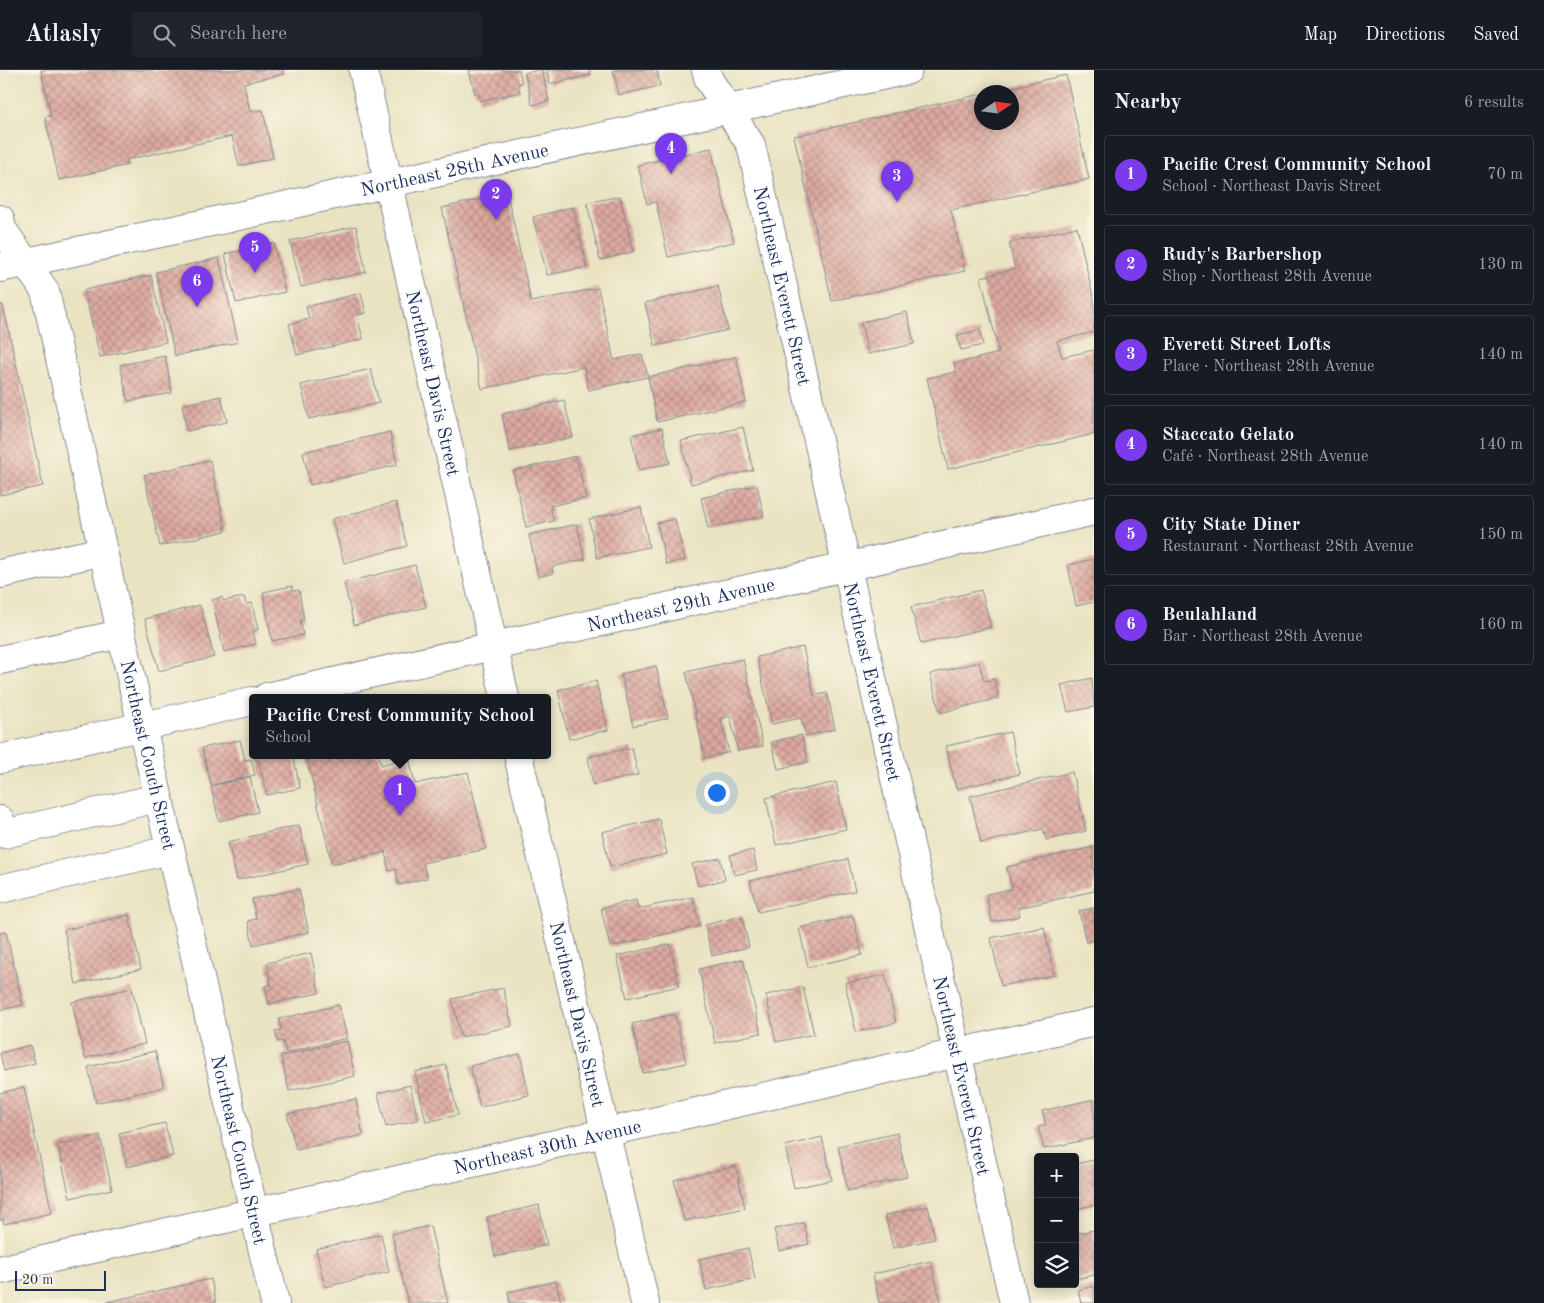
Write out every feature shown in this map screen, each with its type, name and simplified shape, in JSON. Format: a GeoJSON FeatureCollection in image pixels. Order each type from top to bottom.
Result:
{"type":"FeatureCollection","features":[{"type":"Feature","properties":{"kind":"street","name":"Northeast Davis Street"},"geometry":{"type":"LineString","coordinates":[[363,70],[504,694]]}},
{"type":"Feature","properties":{"kind":"street","name":"Northeast Everett Street"},"geometry":{"type":"LineString","coordinates":[[706,70],[709,80],[751,144],[845,567],[1014,1303]]}},
{"type":"Feature","properties":{"kind":"street","name":"Northeast 28th Avenue"},"geometry":{"type":"LineString","coordinates":[[13,265],[908,70]]}},
{"type":"Feature","properties":{"kind":"street","name":"Northeast Couch Street"},"geometry":{"type":"LineString","coordinates":[[0,219],[13,265],[45,291],[158,798],[275,1303]]}},
{"type":"Feature","properties":{"kind":"street","name":"Northeast 29th Avenue"},"geometry":{"type":"LineString","coordinates":[[280,694],[1094,511]]}},
{"type":"Feature","properties":{"kind":"street"},"geometry":{"type":"LineString","coordinates":[[0,574],[103,551]]}},
{"type":"Feature","properties":{"kind":"street"},"geometry":{"type":"LineString","coordinates":[[0,660],[121,634]]}},
{"type":"Feature","properties":{"kind":"street"},"geometry":{"type":"LineString","coordinates":[[0,759],[249,702]]}},
{"type":"Feature","properties":{"kind":"street","name":"Northeast Davis Street"},"geometry":{"type":"LineString","coordinates":[[519,759],[645,1303]]}},
{"type":"Feature","properties":{"kind":"street"},"geometry":{"type":"LineString","coordinates":[[0,820],[4,834],[158,798]]}},
{"type":"Feature","properties":{"kind":"street"},"geometry":{"type":"LineString","coordinates":[[0,889],[170,850]]}},
{"type":"Feature","properties":{"kind":"street","name":"Northeast 30th Avenue"},"geometry":{"type":"LineString","coordinates":[[0,1270],[1094,1022]]}},
{"type":"Feature","properties":{"kind":"building"},"geometry":{"type":"Polygon","coordinates":[[[41,70],[283,70],[284,74],[244,83],[250,112],[263,110],[273,158],[239,166],[232,136],[126,160],[128,165],[59,180],[45,117],[51,116],[41,70]]]}},
{"type":"Feature","properties":{"kind":"building"},"geometry":{"type":"Polygon","coordinates":[[[469,70],[519,70],[522,83],[518,84],[520,92],[480,101],[478,93],[475,94],[469,70]]]}},
{"type":"Feature","properties":{"kind":"building"},"geometry":{"type":"Polygon","coordinates":[[[542,70],[549,101],[532,105],[525,73],[542,70]]]}},
{"type":"Feature","properties":{"kind":"building"},"geometry":{"type":"Polygon","coordinates":[[[547,70],[590,70],[591,75],[550,84],[547,70]]]}},
{"type":"Feature","properties":{"kind":"building"},"geometry":{"type":"Polygon","coordinates":[[[613,70],[657,70],[660,86],[619,95],[613,70]]]}},
{"type":"Feature","properties":{"kind":"building"},"geometry":{"type":"Polygon","coordinates":[[[1066,75],[1089,179],[951,210],[965,271],[832,301],[794,136],[974,96],[974,130],[1019,130],[1019,86],[1066,75]]]}},
{"type":"Feature","properties":{"kind":"building"},"geometry":{"type":"Polygon","coordinates":[[[711,148],[734,242],[668,257],[656,202],[647,204],[638,165],[711,148]]]}},
{"type":"Feature","properties":{"kind":"building"},"geometry":{"type":"Polygon","coordinates":[[[507,193],[531,302],[598,288],[614,360],[642,354],[648,377],[589,390],[584,367],[482,389],[442,208],[507,193]]]}},
{"type":"Feature","properties":{"kind":"building"},"geometry":{"type":"Polygon","coordinates":[[[620,196],[633,252],[600,260],[587,203],[620,196]]]}},
{"type":"Feature","properties":{"kind":"building"},"geometry":{"type":"Polygon","coordinates":[[[573,207],[587,267],[547,275],[533,217],[573,207]]]}},
{"type":"Feature","properties":{"kind":"building"},"geometry":{"type":"Polygon","coordinates":[[[356,226],[366,272],[301,287],[290,241],[356,226]]]}},
{"type":"Feature","properties":{"kind":"building"},"geometry":{"type":"Polygon","coordinates":[[[1077,227],[1094,300],[1094,332],[1057,341],[1062,357],[1094,350],[1094,434],[948,469],[927,378],[956,372],[954,364],[999,353],[981,277],[1015,269],[1009,243],[1077,227]]]}},
{"type":"Feature","properties":{"kind":"building"},"geometry":{"type":"Polygon","coordinates":[[[274,243],[285,292],[236,303],[225,254],[274,243]]]}},
{"type":"Feature","properties":{"kind":"building"},"geometry":{"type":"Polygon","coordinates":[[[219,258],[238,342],[175,356],[156,272],[219,258]]]}},
{"type":"Feature","properties":{"kind":"building"},"geometry":{"type":"Polygon","coordinates":[[[151,275],[166,342],[100,357],[84,290],[151,275]]]}},
{"type":"Feature","properties":{"kind":"building"},"geometry":{"type":"Polygon","coordinates":[[[718,286],[728,330],[655,346],[645,303],[718,286]]]}},
{"type":"Feature","properties":{"kind":"building"},"geometry":{"type":"Polygon","coordinates":[[[361,293],[366,313],[357,315],[363,339],[297,355],[289,324],[309,319],[306,307],[361,293]]]}},
{"type":"Feature","properties":{"kind":"building"},"geometry":{"type":"Polygon","coordinates":[[[0,305],[3,305],[43,486],[0,495],[0,305]]]}},
{"type":"Feature","properties":{"kind":"building"},"geometry":{"type":"Polygon","coordinates":[[[907,312],[914,344],[868,354],[861,322],[907,312]]]}},
{"type":"Feature","properties":{"kind":"building"},"geometry":{"type":"Polygon","coordinates":[[[980,330],[983,345],[961,350],[957,335],[980,330]]]}},
{"type":"Feature","properties":{"kind":"building"},"geometry":{"type":"Polygon","coordinates":[[[165,356],[172,393],[128,401],[120,365],[165,356]]]}},
{"type":"Feature","properties":{"kind":"building"},"geometry":{"type":"Polygon","coordinates":[[[736,357],[746,402],[657,422],[648,377],[736,357]]]}},
{"type":"Feature","properties":{"kind":"building"},"geometry":{"type":"Polygon","coordinates":[[[371,369],[379,403],[309,419],[301,385],[371,369]]]}},
{"type":"Feature","properties":{"kind":"building"},"geometry":{"type":"Polygon","coordinates":[[[221,396],[227,422],[187,431],[182,405],[221,396]]]}},
{"type":"Feature","properties":{"kind":"building"},"geometry":{"type":"Polygon","coordinates":[[[564,400],[573,437],[510,451],[502,414],[564,400]]]}},
{"type":"Feature","properties":{"kind":"building"},"geometry":{"type":"Polygon","coordinates":[[[743,427],[753,470],[691,484],[681,441],[743,427]]]}},
{"type":"Feature","properties":{"kind":"building"},"geometry":{"type":"Polygon","coordinates":[[[662,428],[670,463],[639,470],[631,435],[662,428]]]}},
{"type":"Feature","properties":{"kind":"building"},"geometry":{"type":"Polygon","coordinates":[[[390,432],[397,465],[310,485],[303,452],[390,432]]]}},
{"type":"Feature","properties":{"kind":"building"},"geometry":{"type":"Polygon","coordinates":[[[576,456],[586,498],[550,506],[554,521],[526,527],[513,471],[576,456]]]}},
{"type":"Feature","properties":{"kind":"building"},"geometry":{"type":"Polygon","coordinates":[[[210,460],[226,531],[160,546],[144,475],[210,460]]]}},
{"type":"Feature","properties":{"kind":"building"},"geometry":{"type":"Polygon","coordinates":[[[757,485],[764,516],[708,528],[701,498],[757,485]]]}},
{"type":"Feature","properties":{"kind":"building"},"geometry":{"type":"Polygon","coordinates":[[[396,502],[407,546],[344,563],[332,519],[396,502]]]}},
{"type":"Feature","properties":{"kind":"building"},"geometry":{"type":"Polygon","coordinates":[[[641,507],[649,547],[597,558],[589,519],[641,507]]]}},
{"type":"Feature","properties":{"kind":"building"},"geometry":{"type":"Polygon","coordinates":[[[675,519],[685,560],[666,564],[657,523],[675,519]]]}},
{"type":"Feature","properties":{"kind":"building"},"geometry":{"type":"Polygon","coordinates":[[[577,524],[585,559],[552,567],[553,573],[538,577],[529,535],[577,524]]]}},
{"type":"Feature","properties":{"kind":"building"},"geometry":{"type":"Polygon","coordinates":[[[1094,559],[1094,602],[1076,606],[1068,565],[1094,559]]]}},
{"type":"Feature","properties":{"kind":"building"},"geometry":{"type":"Polygon","coordinates":[[[415,565],[426,607],[354,625],[344,583],[415,565]]]}},
{"type":"Feature","properties":{"kind":"building"},"geometry":{"type":"Polygon","coordinates":[[[292,586],[293,591],[299,590],[304,620],[300,620],[303,635],[272,641],[263,592],[292,586]]]}},
{"type":"Feature","properties":{"kind":"building"},"geometry":{"type":"Polygon","coordinates":[[[981,590],[991,627],[921,644],[911,607],[981,590]]]}},
{"type":"Feature","properties":{"kind":"building"},"geometry":{"type":"Polygon","coordinates":[[[222,597],[223,601],[244,597],[246,604],[252,603],[258,630],[253,631],[256,644],[224,652],[212,600],[222,597]]]}},
{"type":"Feature","properties":{"kind":"building"},"geometry":{"type":"Polygon","coordinates":[[[200,605],[214,657],[159,671],[145,619],[200,605]]]}},
{"type":"Feature","properties":{"kind":"building"},"geometry":{"type":"Polygon","coordinates":[[[803,647],[814,696],[827,693],[835,729],[806,736],[801,718],[772,724],[757,657],[803,647]]]}},
{"type":"Feature","properties":{"kind":"building"},"geometry":{"type":"Polygon","coordinates":[[[743,659],[763,746],[738,751],[730,716],[721,719],[729,752],[705,758],[686,672],[743,659]]]}},
{"type":"Feature","properties":{"kind":"building"},"geometry":{"type":"Polygon","coordinates":[[[979,662],[984,681],[994,679],[999,698],[940,713],[930,674],[979,662]]]}},
{"type":"Feature","properties":{"kind":"building"},"geometry":{"type":"Polygon","coordinates":[[[656,666],[668,718],[633,726],[621,674],[656,666]]]}},
{"type":"Feature","properties":{"kind":"building"},"geometry":{"type":"Polygon","coordinates":[[[1092,678],[1094,707],[1068,712],[1061,685],[1092,678]]]}},
{"type":"Feature","properties":{"kind":"building"},"geometry":{"type":"Polygon","coordinates":[[[596,681],[608,730],[569,739],[558,690],[596,681]]]}},
{"type":"Feature","properties":{"kind":"building"},"geometry":{"type":"Polygon","coordinates":[[[1010,732],[1020,774],[956,789],[946,746],[1010,732]]]}},
{"type":"Feature","properties":{"kind":"building"},"geometry":{"type":"Polygon","coordinates":[[[802,735],[808,762],[778,769],[771,742],[802,735]]]}},
{"type":"Feature","properties":{"kind":"building"},"geometry":{"type":"Polygon","coordinates":[[[240,740],[245,760],[251,759],[255,775],[211,785],[202,748],[240,740]]]}},
{"type":"Feature","properties":{"kind":"building"},"geometry":{"type":"Polygon","coordinates":[[[632,748],[638,775],[593,785],[588,757],[632,748]]]}},
{"type":"Feature","properties":{"kind":"building"},"geometry":{"type":"Polygon","coordinates":[[[258,759],[294,759],[300,788],[267,795],[258,759]]]}},
{"type":"Feature","properties":{"kind":"building"},"geometry":{"type":"Polygon","coordinates":[[[307,759],[380,759],[381,765],[409,759],[415,784],[468,772],[486,849],[423,863],[427,878],[399,885],[396,869],[389,871],[385,852],[332,864],[307,759]]]}},
{"type":"Feature","properties":{"kind":"building"},"geometry":{"type":"Polygon","coordinates":[[[1072,772],[1086,831],[1046,840],[1043,829],[981,843],[970,796],[1072,772]]]}},
{"type":"Feature","properties":{"kind":"building"},"geometry":{"type":"Polygon","coordinates":[[[250,777],[258,812],[219,821],[211,786],[250,777]]]}},
{"type":"Feature","properties":{"kind":"building"},"geometry":{"type":"Polygon","coordinates":[[[836,782],[846,829],[776,845],[766,798],[836,782]]]}},
{"type":"Feature","properties":{"kind":"building"},"geometry":{"type":"Polygon","coordinates":[[[659,819],[667,854],[610,867],[602,832],[659,819]]]}},
{"type":"Feature","properties":{"kind":"building"},"geometry":{"type":"Polygon","coordinates":[[[299,825],[308,864],[237,880],[228,842],[299,825]]]}},
{"type":"Feature","properties":{"kind":"building"},"geometry":{"type":"Polygon","coordinates":[[[1093,847],[1094,891],[1018,908],[1020,916],[992,922],[986,894],[1012,889],[1007,867],[1093,847]]]}},
{"type":"Feature","properties":{"kind":"building"},"geometry":{"type":"Polygon","coordinates":[[[753,850],[757,870],[734,875],[730,855],[753,850]]]}},
{"type":"Feature","properties":{"kind":"building"},"geometry":{"type":"Polygon","coordinates":[[[720,858],[725,880],[698,886],[692,864],[720,858]]]}},
{"type":"Feature","properties":{"kind":"building"},"geometry":{"type":"Polygon","coordinates":[[[848,859],[855,891],[758,912],[750,881],[848,859]]]}},
{"type":"Feature","properties":{"kind":"building"},"geometry":{"type":"Polygon","coordinates":[[[299,889],[309,932],[253,945],[248,921],[256,919],[252,899],[299,889]]]}},
{"type":"Feature","properties":{"kind":"building"},"geometry":{"type":"Polygon","coordinates":[[[693,897],[700,926],[610,947],[601,908],[636,900],[638,909],[693,897]]]}},
{"type":"Feature","properties":{"kind":"building"},"geometry":{"type":"Polygon","coordinates":[[[1094,908],[1094,940],[1086,942],[1079,911],[1094,908]]]}},
{"type":"Feature","properties":{"kind":"building"},"geometry":{"type":"Polygon","coordinates":[[[129,915],[141,969],[76,984],[64,930],[129,915]]]}},
{"type":"Feature","properties":{"kind":"building"},"geometry":{"type":"Polygon","coordinates":[[[742,916],[749,947],[712,956],[705,925],[742,916]]]}},
{"type":"Feature","properties":{"kind":"building"},"geometry":{"type":"Polygon","coordinates":[[[853,916],[862,955],[808,967],[799,928],[853,916]]]}},
{"type":"Feature","properties":{"kind":"building"},"geometry":{"type":"Polygon","coordinates":[[[1044,927],[1054,975],[1001,986],[991,938],[1044,927]]]}},
{"type":"Feature","properties":{"kind":"building"},"geometry":{"type":"Polygon","coordinates":[[[6,932],[23,1005],[0,1010],[0,933],[6,932]]]}},
{"type":"Feature","properties":{"kind":"building"},"geometry":{"type":"Polygon","coordinates":[[[670,944],[679,986],[627,998],[617,956],[670,944]]]}},
{"type":"Feature","properties":{"kind":"building"},"geometry":{"type":"Polygon","coordinates":[[[311,953],[319,993],[269,1004],[265,986],[271,984],[267,963],[311,953]]]}},
{"type":"Feature","properties":{"kind":"building"},"geometry":{"type":"Polygon","coordinates":[[[743,959],[761,1033],[715,1043],[699,969],[743,959]]]}},
{"type":"Feature","properties":{"kind":"building"},"geometry":{"type":"Polygon","coordinates":[[[885,975],[896,1023],[856,1032],[845,983],[885,975]]]}},
{"type":"Feature","properties":{"kind":"building"},"geometry":{"type":"Polygon","coordinates":[[[803,987],[814,1034],[776,1042],[766,995],[803,987]]]}},
{"type":"Feature","properties":{"kind":"building"},"geometry":{"type":"Polygon","coordinates":[[[132,988],[145,1044],[85,1058],[72,1002],[132,988]]]}},
{"type":"Feature","properties":{"kind":"building"},"geometry":{"type":"Polygon","coordinates":[[[503,988],[512,1026],[461,1037],[452,999],[503,988]]]}},
{"type":"Feature","properties":{"kind":"building"},"geometry":{"type":"Polygon","coordinates":[[[339,1005],[347,1038],[286,1053],[283,1041],[278,1042],[275,1031],[281,1030],[279,1019],[339,1005]]]}},
{"type":"Feature","properties":{"kind":"building"},"geometry":{"type":"Polygon","coordinates":[[[675,1014],[686,1063],[643,1073],[632,1024],[675,1014]]]}},
{"type":"Feature","properties":{"kind":"building"},"geometry":{"type":"Polygon","coordinates":[[[347,1041],[355,1076],[289,1091],[281,1056],[347,1041]]]}},
{"type":"Feature","properties":{"kind":"building"},"geometry":{"type":"Polygon","coordinates":[[[30,1045],[35,1063],[4,1071],[0,1053],[30,1045]]]}},
{"type":"Feature","properties":{"kind":"building"},"geometry":{"type":"Polygon","coordinates":[[[155,1051],[164,1087],[96,1103],[88,1067],[155,1051]]]}},
{"type":"Feature","properties":{"kind":"building"},"geometry":{"type":"Polygon","coordinates":[[[520,1054],[529,1095],[480,1107],[470,1066],[520,1054]]]}},
{"type":"Feature","properties":{"kind":"building"},"geometry":{"type":"Polygon","coordinates":[[[446,1065],[458,1115],[426,1122],[415,1072],[446,1065]]]}},
{"type":"Feature","properties":{"kind":"building"},"geometry":{"type":"Polygon","coordinates":[[[410,1085],[418,1120],[386,1127],[378,1093],[410,1085]]]}},
{"type":"Feature","properties":{"kind":"building"},"geometry":{"type":"Polygon","coordinates":[[[24,1087],[52,1213],[4,1224],[3,1219],[0,1220],[0,1093],[24,1087]]]}},
{"type":"Feature","properties":{"kind":"building"},"geometry":{"type":"Polygon","coordinates":[[[356,1099],[363,1135],[296,1150],[287,1114],[356,1099]]]}},
{"type":"Feature","properties":{"kind":"building"},"geometry":{"type":"Polygon","coordinates":[[[1094,1099],[1094,1138],[1044,1149],[1038,1127],[1046,1125],[1042,1111],[1094,1099]]]}},
{"type":"Feature","properties":{"kind":"building"},"geometry":{"type":"Polygon","coordinates":[[[165,1123],[173,1156],[127,1167],[119,1133],[165,1123]]]}},
{"type":"Feature","properties":{"kind":"building"},"geometry":{"type":"Polygon","coordinates":[[[897,1133],[907,1177],[848,1191],[838,1146],[897,1133]]]}},
{"type":"Feature","properties":{"kind":"building"},"geometry":{"type":"Polygon","coordinates":[[[100,1135],[112,1189],[70,1198],[58,1145],[100,1135]]]}},
{"type":"Feature","properties":{"kind":"building"},"geometry":{"type":"Polygon","coordinates":[[[822,1137],[832,1180],[794,1188],[785,1146],[822,1137]]]}},
{"type":"Feature","properties":{"kind":"building"},"geometry":{"type":"Polygon","coordinates":[[[1094,1160],[1094,1205],[1079,1208],[1079,1198],[1079,1163],[1094,1160]]]}},
{"type":"Feature","properties":{"kind":"building"},"geometry":{"type":"Polygon","coordinates":[[[736,1166],[745,1208],[684,1221],[674,1180],[736,1166]]]}},
{"type":"Feature","properties":{"kind":"building"},"geometry":{"type":"Polygon","coordinates":[[[539,1205],[547,1245],[495,1257],[487,1217],[539,1205]]]}},
{"type":"Feature","properties":{"kind":"building"},"geometry":{"type":"Polygon","coordinates":[[[928,1206],[935,1239],[893,1248],[885,1215],[928,1206]]]}},
{"type":"Feature","properties":{"kind":"building"},"geometry":{"type":"Polygon","coordinates":[[[804,1223],[809,1244],[779,1251],[774,1229],[804,1223]]]}},
{"type":"Feature","properties":{"kind":"building"},"geometry":{"type":"Polygon","coordinates":[[[430,1226],[448,1303],[408,1303],[392,1234],[430,1226]]]}},
{"type":"Feature","properties":{"kind":"building"},"geometry":{"type":"Polygon","coordinates":[[[1094,1230],[1094,1275],[1079,1278],[1079,1243],[1079,1233],[1094,1230]]]}},
{"type":"Feature","properties":{"kind":"building"},"geometry":{"type":"Polygon","coordinates":[[[381,1234],[389,1272],[325,1287],[316,1249],[381,1234]]]}},
{"type":"Feature","properties":{"kind":"building"},"geometry":{"type":"Polygon","coordinates":[[[748,1248],[755,1279],[706,1290],[699,1259],[748,1248]]]}},
{"type":"Feature","properties":{"kind":"building"},"geometry":{"type":"Polygon","coordinates":[[[931,1261],[941,1303],[879,1303],[873,1274],[931,1261]]]}},
{"type":"Feature","properties":{"kind":"building"},"geometry":{"type":"Polygon","coordinates":[[[211,1279],[216,1303],[107,1303],[107,1302],[211,1279]]]}},
{"type":"Feature","properties":{"kind":"building"},"geometry":{"type":"Polygon","coordinates":[[[556,1281],[561,1303],[510,1303],[508,1292],[556,1281]]]}},
{"type":"Feature","properties":{"kind":"building"},"geometry":{"type":"Polygon","coordinates":[[[1094,1286],[1094,1303],[1081,1303],[1078,1290],[1094,1286]]]}},
{"type":"Feature","properties":{"kind":"place","name":"Staccato Gelato"},"geometry":{"type":"Point","coordinates":[671,174]}},
{"type":"Feature","properties":{"kind":"place","name":"Everett Street Lofts"},"geometry":{"type":"Point","coordinates":[897,202]}},
{"type":"Feature","properties":{"kind":"place","name":"Rudy's Barbershop"},"geometry":{"type":"Point","coordinates":[496,220]}},
{"type":"Feature","properties":{"kind":"place","name":"City State Diner"},"geometry":{"type":"Point","coordinates":[255,273]}},
{"type":"Feature","properties":{"kind":"place","name":"Beulahland"},"geometry":{"type":"Point","coordinates":[197,307]}},
{"type":"Feature","properties":{"kind":"place","name":"Pacific Crest Community School"},"geometry":{"type":"Point","coordinates":[400,816]}}]}
